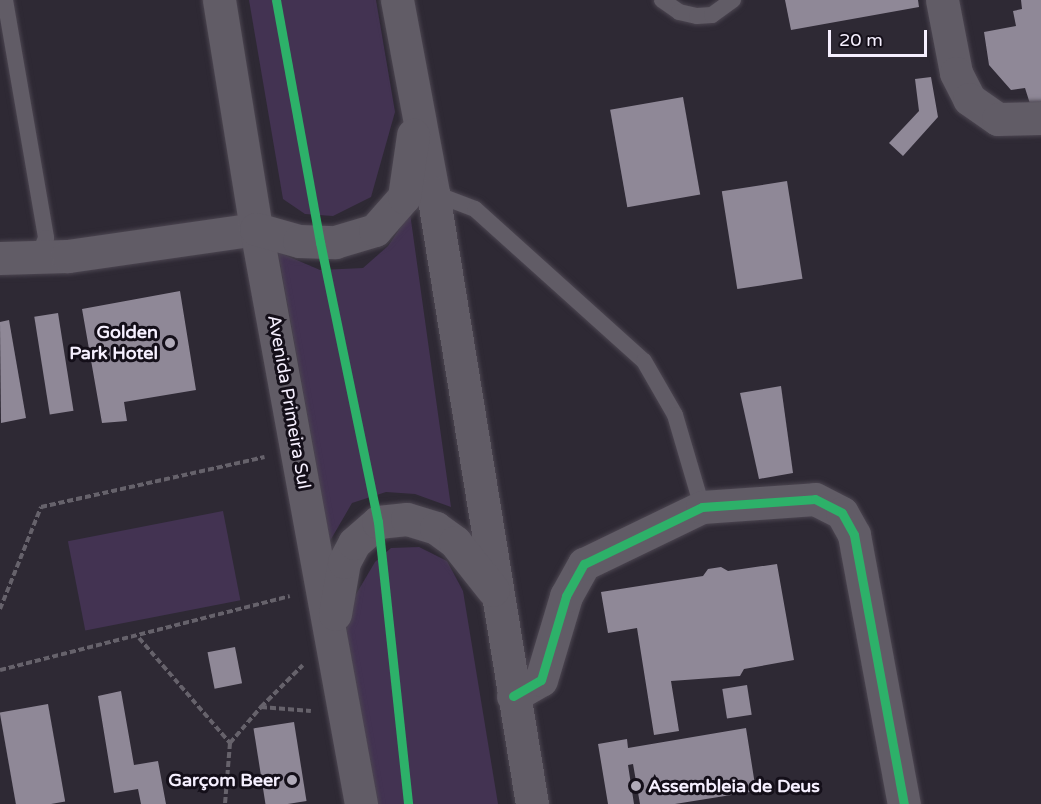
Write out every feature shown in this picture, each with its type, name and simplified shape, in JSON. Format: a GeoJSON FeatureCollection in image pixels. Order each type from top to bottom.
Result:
{"type":"FeatureCollection","features":[{"type":"Feature","properties":{"kind":"main road","name":"Avenida Primeira Sul"},"geometry":{"type":"LineString","coordinates":[[219,0],[256,230],[299,449],[361,804]]}},
{"type":"Feature","properties":{"kind":"main road"},"geometry":{"type":"LineString","coordinates":[[397,0],[433,193],[496,594],[532,804]]}},
{"type":"Feature","properties":{"kind":"main road"},"geometry":{"type":"LineString","coordinates":[[942,0],[956,73],[969,99],[998,119],[1041,118]]}},
{"type":"Feature","properties":{"kind":"main road"},"geometry":{"type":"LineString","coordinates":[[0,258],[38,258],[256,230],[299,241],[334,242],[375,230],[404,197],[417,115]]}},
{"type":"Feature","properties":{"kind":"main road"},"geometry":{"type":"LineString","coordinates":[[513,696],[541,680],[566,597],[584,564],[702,507],[815,499],[842,513],[854,536],[904,804]]}},
{"type":"Feature","properties":{"kind":"main road"},"geometry":{"type":"LineString","coordinates":[[332,636],[344,562],[354,543],[378,522],[407,519],[436,528],[454,542],[496,594]]}},
{"type":"Feature","properties":{"kind":"lane"},"geometry":{"type":"LineString","coordinates":[[5,0],[46,238],[38,258]]}},
{"type":"Feature","properties":{"kind":"lane"},"geometry":{"type":"LineString","coordinates":[[662,0],[679,12],[697,16],[712,15],[733,0]]}},
{"type":"Feature","properties":{"kind":"lane"},"geometry":{"type":"LineString","coordinates":[[433,193],[475,209],[644,361],[675,415],[702,507]]}},
{"type":"Feature","properties":{"kind":"path"},"geometry":{"type":"LineString","coordinates":[[0,609],[41,507],[299,449]]}},
{"type":"Feature","properties":{"kind":"path"},"geometry":{"type":"LineString","coordinates":[[0,670],[139,638],[323,588]]}},
{"type":"Feature","properties":{"kind":"path"},"geometry":{"type":"LineString","coordinates":[[225,804],[230,743],[261,707],[332,636]]}},
{"type":"Feature","properties":{"kind":"path"},"geometry":{"type":"LineString","coordinates":[[139,638],[230,743]]}},
{"type":"Feature","properties":{"kind":"path"},"geometry":{"type":"LineString","coordinates":[[261,707],[346,713]]}},
{"type":"Feature","properties":{"kind":"shaded area"},"geometry":{"type":"Polygon","coordinates":[[[249,0],[376,0],[395,112],[371,197],[333,216],[305,214],[283,199],[249,0]]]}},
{"type":"Feature","properties":{"kind":"shaded area"},"geometry":{"type":"Polygon","coordinates":[[[410,213],[451,507],[415,494],[386,492],[352,503],[330,541],[278,252],[320,270],[363,268],[388,246],[410,213]]]}},
{"type":"Feature","properties":{"kind":"shaded area"},"geometry":{"type":"Polygon","coordinates":[[[223,511],[240,600],[85,630],[68,541],[223,511]]]}},
{"type":"Feature","properties":{"kind":"shaded area"},"geometry":{"type":"Polygon","coordinates":[[[419,547],[447,561],[463,591],[498,804],[374,804],[346,627],[355,596],[375,562],[391,548],[419,547]]]}},
{"type":"Feature","properties":{"kind":"building"},"geometry":{"type":"Polygon","coordinates":[[[785,0],[918,0],[919,7],[791,30],[785,0]]]}},
{"type":"Feature","properties":{"kind":"building"},"geometry":{"type":"Polygon","coordinates":[[[1021,0],[1041,0],[1041,109],[1031,107],[1025,88],[1011,90],[989,65],[984,32],[1016,26],[1013,11],[1022,9],[1021,0]]]}},
{"type":"Feature","properties":{"kind":"building"},"geometry":{"type":"Polygon","coordinates":[[[931,77],[938,117],[903,156],[889,143],[919,111],[915,79],[931,77]]]}},
{"type":"Feature","properties":{"kind":"building"},"geometry":{"type":"Polygon","coordinates":[[[683,97],[700,194],[627,207],[610,110],[683,97]]]}},
{"type":"Feature","properties":{"kind":"building"},"geometry":{"type":"Polygon","coordinates":[[[787,181],[802,279],[737,289],[722,191],[787,181]]]}},
{"type":"Feature","properties":{"kind":"building"},"geometry":{"type":"Polygon","coordinates":[[[180,291],[196,390],[124,402],[127,421],[102,423],[82,309],[180,291]]]}},
{"type":"Feature","properties":{"kind":"building"},"geometry":{"type":"Polygon","coordinates":[[[58,313],[73,411],[50,415],[34,317],[58,313]]]}},
{"type":"Feature","properties":{"kind":"building"},"geometry":{"type":"Polygon","coordinates":[[[9,320],[26,418],[1,423],[0,322],[9,320]]]}},
{"type":"Feature","properties":{"kind":"building"},"geometry":{"type":"Polygon","coordinates":[[[781,386],[793,473],[759,479],[740,393],[781,386]]]}},
{"type":"Feature","properties":{"kind":"building"},"geometry":{"type":"Polygon","coordinates":[[[777,564],[794,660],[744,669],[740,676],[671,681],[679,731],[654,735],[637,628],[608,633],[601,592],[703,576],[708,569],[721,567],[728,571],[777,564]]]}},
{"type":"Feature","properties":{"kind":"building"},"geometry":{"type":"Polygon","coordinates":[[[235,647],[242,683],[215,689],[208,652],[235,647]]]}},
{"type":"Feature","properties":{"kind":"building"},"geometry":{"type":"Polygon","coordinates":[[[747,685],[752,715],[727,719],[722,689],[747,685]]]}},
{"type":"Feature","properties":{"kind":"building"},"geometry":{"type":"Polygon","coordinates":[[[121,691],[134,765],[158,761],[166,804],[141,804],[138,789],[114,793],[98,696],[121,691]]]}},
{"type":"Feature","properties":{"kind":"building"},"geometry":{"type":"Polygon","coordinates":[[[48,704],[65,801],[16,804],[0,712],[48,704]]]}},
{"type":"Feature","properties":{"kind":"building"},"geometry":{"type":"Polygon","coordinates":[[[294,722],[307,801],[265,804],[254,728],[294,722]]]}},
{"type":"Feature","properties":{"kind":"building"},"geometry":{"type":"Polygon","coordinates":[[[746,728],[756,791],[675,804],[640,804],[633,764],[628,765],[634,804],[608,804],[598,744],[627,739],[628,748],[746,728]]]}},
{"type":"Feature","properties":{"kind":"cycle path"},"geometry":{"type":"LineString","coordinates":[[276,0],[320,242],[378,522],[408,804]]}},
{"type":"Feature","properties":{"kind":"cycle path"},"geometry":{"type":"LineString","coordinates":[[513,696],[541,680],[566,596],[584,564],[702,507],[815,499],[842,513],[854,535],[904,804]]}},
{"type":"Feature","properties":{"kind":"place","name":"Golden Park Hotel"},"geometry":{"type":"Point","coordinates":[170,343]}},
{"type":"Feature","properties":{"kind":"place","name":"Garçom Beer"},"geometry":{"type":"Point","coordinates":[292,780]}},
{"type":"Feature","properties":{"kind":"place","name":"Assembleia de Deus"},"geometry":{"type":"Point","coordinates":[636,786]}}]}
